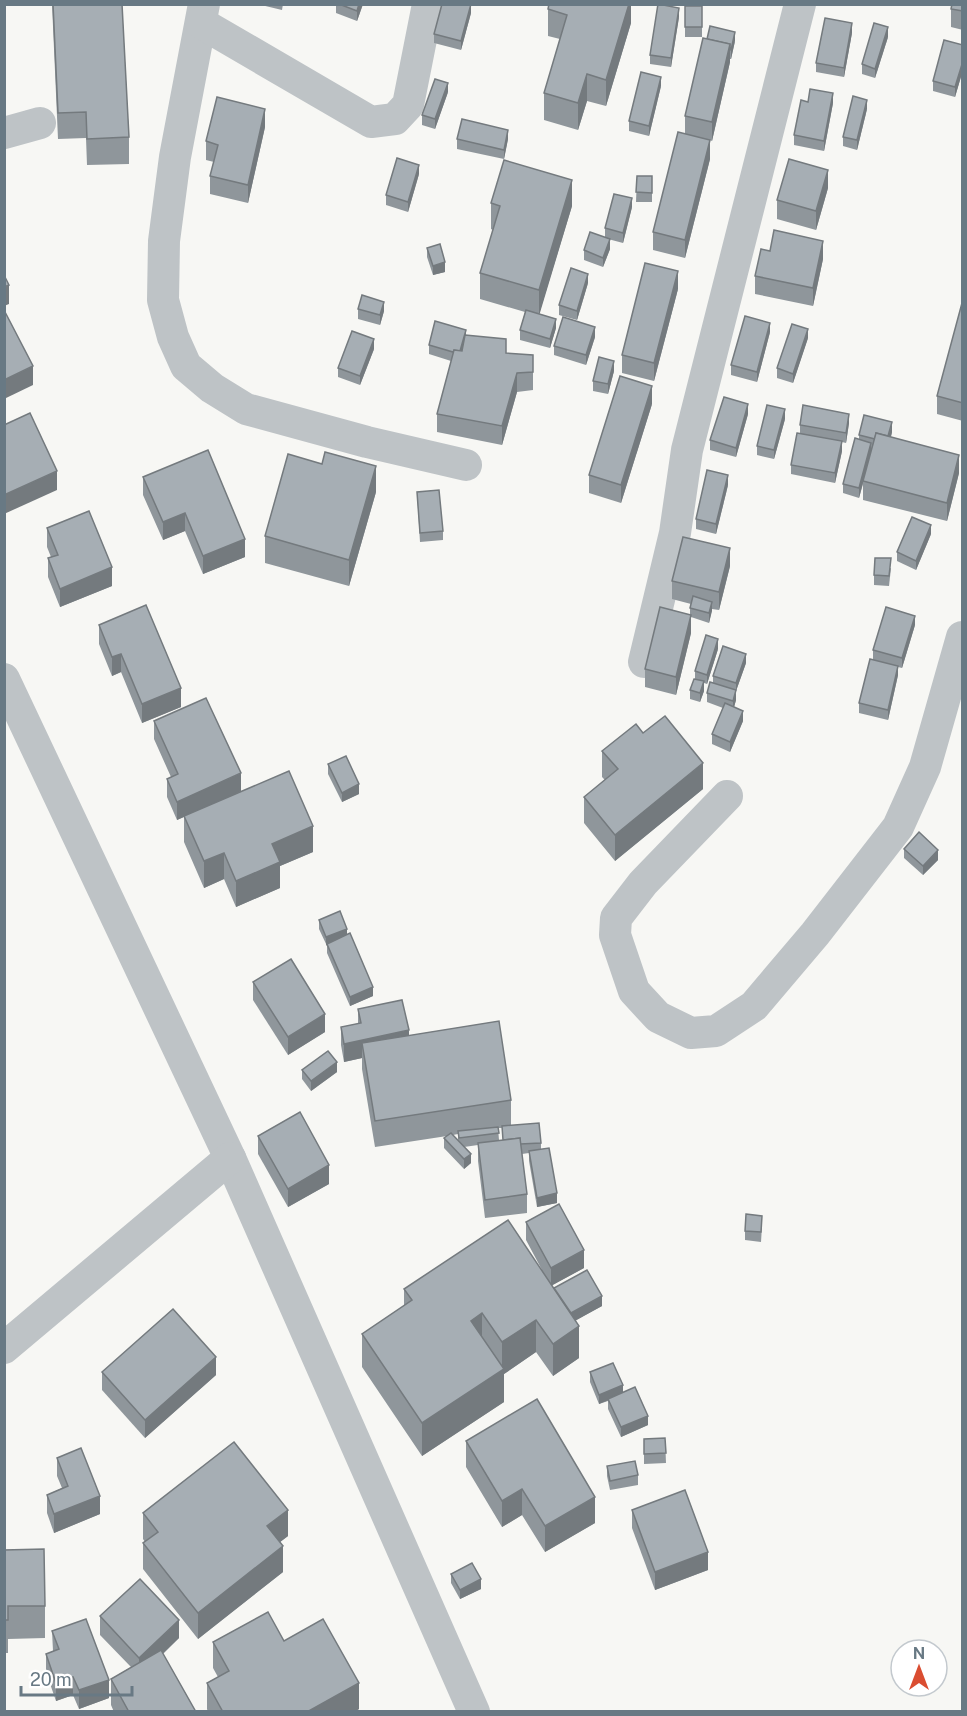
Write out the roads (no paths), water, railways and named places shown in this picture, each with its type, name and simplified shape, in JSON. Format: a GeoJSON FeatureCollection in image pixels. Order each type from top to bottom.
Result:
{"type":"FeatureCollection","features":[{"type":"Feature","properties":{"kind":"street"},"geometry":{"type":"LineString","coordinates":[[428,4],[408,105],[395,119],[371,122],[202,14],[175,157],[164,241],[163,300],[173,337],[186,366],[212,388],[246,409],[466,465]]}},
{"type":"Feature","properties":{"kind":"street"},"geometry":{"type":"LineString","coordinates":[[644,662],[675,533],[687,450],[800,4]]}},
{"type":"Feature","properties":{"kind":"street"},"geometry":{"type":"LineString","coordinates":[[4,133],[40,123]]}},
{"type":"Feature","properties":{"kind":"street"},"geometry":{"type":"LineString","coordinates":[[727,796],[644,883],[616,918],[615,935],[634,991],[658,1017],[691,1034],[716,1031],[754,1006],[898,827],[925,766],[963,637]]}},
{"type":"Feature","properties":{"kind":"street"},"geometry":{"type":"LineString","coordinates":[[4,679],[230,1158],[474,1712]]}},
{"type":"Feature","properties":{"kind":"street"},"geometry":{"type":"LineString","coordinates":[[4,1348],[230,1158]]}}]}
